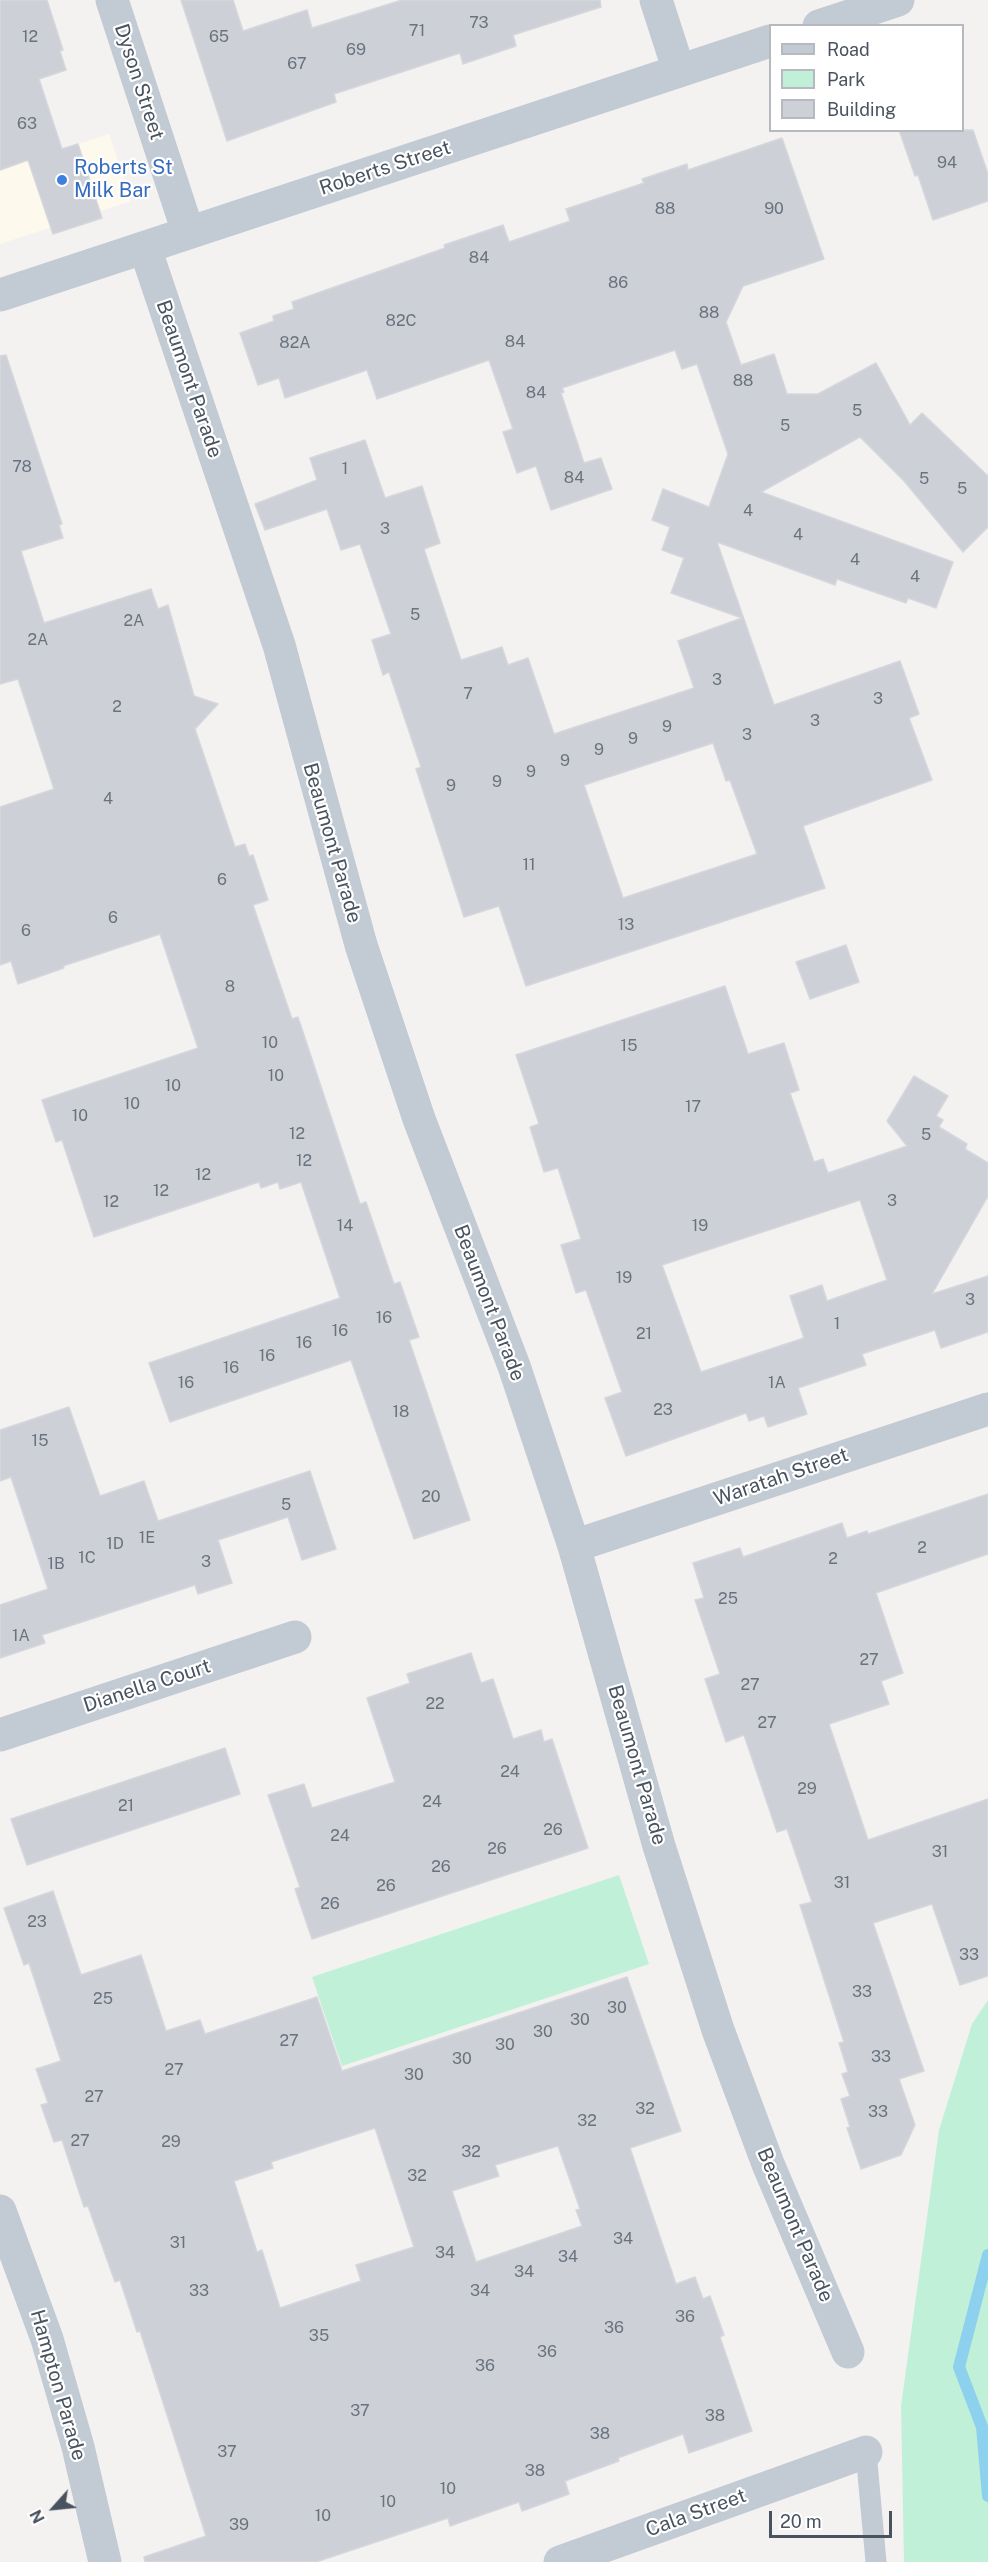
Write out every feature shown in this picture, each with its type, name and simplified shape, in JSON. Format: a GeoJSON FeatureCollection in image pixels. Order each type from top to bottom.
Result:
{"type":"FeatureCollection","features":[{"type":"Feature","properties":{"kind":"street","name":"Dyson Street"},"geometry":{"type":"LineString","coordinates":[[112,0],[189,232]]}},
{"type":"Feature","properties":{"kind":"street"},"geometry":{"type":"LineString","coordinates":[[656,0],[679,71]]}},
{"type":"Feature","properties":{"kind":"street"},"geometry":{"type":"LineString","coordinates":[[825,24],[898,0]]}},
{"type":"Feature","properties":{"kind":"street","name":"Roberts Street"},"geometry":{"type":"LineString","coordinates":[[0,295],[769,42]]}},
{"type":"Feature","properties":{"kind":"street","name":"Beaumont Parade"},"geometry":{"type":"LineString","coordinates":[[145,248],[279,645],[364,956],[419,1119],[514,1366],[574,1546],[659,1846],[718,2030],[768,2164],[848,2352]]}},
{"type":"Feature","properties":{"kind":"street","name":"Waratah Street"},"geometry":{"type":"LineString","coordinates":[[574,1546],[885,1441],[988,1409]]}},
{"type":"Feature","properties":{"kind":"street","name":"Dianella Court"},"geometry":{"type":"LineString","coordinates":[[0,1735],[295,1637]]}},
{"type":"Feature","properties":{"kind":"street","name":"Hampton Parade"},"geometry":{"type":"LineString","coordinates":[[0,2211],[47,2339],[78,2447],[105,2562]]}},
{"type":"Feature","properties":{"kind":"street","name":"Cala Street"},"geometry":{"type":"LineString","coordinates":[[560,2562],[866,2452]]}},
{"type":"Feature","properties":{"kind":"lane"},"geometry":{"type":"LineString","coordinates":[[866,2452],[876,2562]]}},
{"type":"Feature","properties":{"kind":"shaded area"},"geometry":{"type":"Polygon","coordinates":[[[109,134],[131,201],[0,244],[0,170],[109,134]]]}},
{"type":"Feature","properties":{"kind":"green space"},"geometry":{"type":"Polygon","coordinates":[[[619,1875],[649,1964],[342,2066],[312,1977],[619,1875]]]}},
{"type":"Feature","properties":{"kind":"green space"},"geometry":{"type":"Polygon","coordinates":[[[988,2000],[988,2562],[904,2562],[901,2406],[939,2130],[972,2024],[988,2000]]]}},
{"type":"Feature","properties":{"kind":"building"},"geometry":{"type":"Polygon","coordinates":[[[0,0],[47,0],[63,50],[60,51],[66,70],[39,79],[62,149],[78,144],[102,218],[53,234],[28,160],[0,170],[0,0]]]}},
{"type":"Feature","properties":{"kind":"building"},"geometry":{"type":"Polygon","coordinates":[[[181,0],[233,0],[243,31],[307,10],[312,28],[402,0],[600,0],[601,7],[513,35],[516,46],[463,64],[460,53],[334,94],[336,102],[227,141],[181,0]]]}},
{"type":"Feature","properties":{"kind":"building"},"geometry":{"type":"Polygon","coordinates":[[[973,130],[988,174],[988,201],[933,220],[918,175],[915,176],[900,132],[973,130]]]}},
{"type":"Feature","properties":{"kind":"building"},"geometry":{"type":"Polygon","coordinates":[[[782,138],[824,259],[743,286],[726,322],[741,365],[774,354],[787,394],[818,394],[876,363],[910,425],[922,413],[988,476],[988,527],[963,552],[904,481],[860,437],[761,492],[953,562],[936,608],[908,598],[906,603],[837,579],[835,585],[717,542],[774,705],[900,661],[919,714],[909,718],[932,780],[803,826],[825,888],[526,986],[499,906],[464,917],[416,769],[421,767],[389,672],[383,675],[372,640],[391,634],[360,544],[341,550],[327,509],[265,530],[255,504],[317,480],[310,458],[365,440],[385,498],[422,486],[440,543],[424,549],[461,660],[502,647],[508,665],[528,658],[554,734],[694,688],[678,641],[742,618],[671,593],[684,558],[662,550],[670,527],[652,520],[663,489],[709,507],[728,454],[697,364],[682,369],[675,350],[562,388],[564,392],[561,393],[584,463],[601,458],[612,489],[551,510],[536,466],[517,473],[503,432],[513,429],[489,360],[377,399],[367,370],[285,398],[279,378],[258,385],[240,333],[274,321],[273,316],[294,309],[292,302],[445,248],[444,245],[503,225],[509,242],[570,221],[566,209],[644,183],[642,179],[687,164],[688,170],[782,138]],[[713,743],[584,785],[623,898],[757,854],[730,780],[726,781],[713,743]]]}},
{"type":"Feature","properties":{"kind":"building"},"geometry":{"type":"Polygon","coordinates":[[[6,355],[62,524],[59,525],[63,538],[21,551],[44,623],[151,589],[158,609],[168,605],[194,696],[218,704],[195,729],[235,847],[245,844],[249,856],[253,855],[268,900],[253,905],[292,1019],[298,1017],[360,1204],[366,1202],[394,1284],[400,1282],[419,1337],[409,1340],[470,1520],[414,1539],[351,1360],[170,1422],[149,1363],[340,1298],[301,1182],[280,1189],[278,1182],[261,1188],[259,1182],[94,1237],[62,1140],[56,1142],[42,1100],[198,1048],[160,934],[63,966],[64,968],[18,984],[11,961],[0,965],[0,807],[54,789],[18,679],[0,684],[0,356],[6,355]]]}},
{"type":"Feature","properties":{"kind":"building"},"geometry":{"type":"Polygon","coordinates":[[[846,945],[859,982],[810,999],[796,962],[846,945]]]}},
{"type":"Feature","properties":{"kind":"building"},"geometry":{"type":"Polygon","coordinates":[[[725,986],[748,1054],[784,1043],[799,1090],[790,1093],[814,1162],[823,1159],[828,1173],[907,1146],[887,1121],[914,1076],[948,1096],[936,1116],[943,1120],[939,1127],[967,1144],[965,1149],[988,1163],[988,1196],[932,1294],[988,1276],[988,1332],[941,1348],[935,1330],[862,1354],[866,1365],[798,1388],[807,1414],[768,1427],[764,1416],[749,1421],[746,1413],[626,1456],[605,1398],[622,1392],[586,1290],[576,1293],[561,1245],[581,1239],[558,1168],[544,1172],[530,1127],[539,1124],[516,1055],[725,986]],[[860,1200],[662,1265],[701,1372],[804,1338],[790,1296],[822,1285],[827,1301],[887,1280],[860,1200]]]}},
{"type":"Feature","properties":{"kind":"building"},"geometry":{"type":"Polygon","coordinates":[[[69,1407],[100,1496],[144,1481],[158,1521],[310,1471],[336,1549],[302,1560],[288,1517],[218,1540],[232,1583],[198,1594],[195,1585],[42,1635],[45,1643],[0,1658],[0,1605],[48,1589],[11,1477],[0,1481],[0,1430],[69,1407]]]}},
{"type":"Feature","properties":{"kind":"building"},"geometry":{"type":"Polygon","coordinates":[[[988,1494],[988,1554],[876,1593],[903,1673],[881,1681],[889,1704],[829,1724],[868,1840],[988,1799],[988,1976],[960,1985],[932,1904],[873,1923],[924,2071],[899,2079],[915,2125],[901,2155],[861,2169],[847,2128],[850,2127],[841,2099],[850,2096],[842,2074],[848,2072],[839,2043],[844,2042],[800,1905],[812,1902],[787,1829],[777,1832],[744,1735],[726,1742],[705,1679],[720,1674],[695,1600],[704,1598],[693,1563],[740,1548],[743,1557],[842,1523],[847,1538],[867,1531],[868,1534],[988,1494]]]}},
{"type":"Feature","properties":{"kind":"building"},"geometry":{"type":"Polygon","coordinates":[[[471,1653],[481,1683],[493,1679],[513,1739],[541,1730],[544,1742],[552,1739],[588,1848],[312,1939],[295,1889],[300,1887],[268,1795],[304,1784],[312,1808],[395,1782],[367,1698],[410,1683],[407,1674],[471,1653]]]}},
{"type":"Feature","properties":{"kind":"building"},"geometry":{"type":"Polygon","coordinates":[[[225,1748],[240,1794],[27,1865],[11,1819],[225,1748]]]}},
{"type":"Feature","properties":{"kind":"building"},"geometry":{"type":"Polygon","coordinates":[[[53,1891],[81,1975],[141,1955],[166,2031],[200,2020],[205,2034],[317,1997],[342,2071],[627,1977],[681,2131],[630,2148],[676,2284],[695,2277],[703,2299],[710,2296],[724,2335],[720,2337],[752,2431],[689,2453],[683,2434],[565,2481],[569,2494],[522,2511],[519,2502],[450,2526],[448,2518],[316,2562],[145,2562],[144,2557],[206,2536],[140,2331],[137,2332],[120,2280],[115,2282],[88,2206],[84,2207],[62,2140],[54,2142],[41,2105],[48,2103],[36,2069],[61,2061],[29,1963],[24,1965],[4,1908],[53,1891]],[[375,2128],[271,2162],[273,2168],[234,2181],[257,2252],[262,2250],[280,2308],[361,2281],[356,2265],[414,2247],[375,2128]],[[558,2146],[495,2165],[499,2176],[452,2191],[476,2262],[582,2226],[576,2210],[580,2209],[558,2146]]]}},
{"type":"Feature","properties":{"kind":"waterway"},"geometry":{"type":"LineString","coordinates":[[988,2255],[959,2367],[982,2427],[988,2496]]}},
{"type":"Feature","properties":{"kind":"place","name":"Roberts St Milk Bar"},"geometry":{"type":"Point","coordinates":[62,180]}}]}
